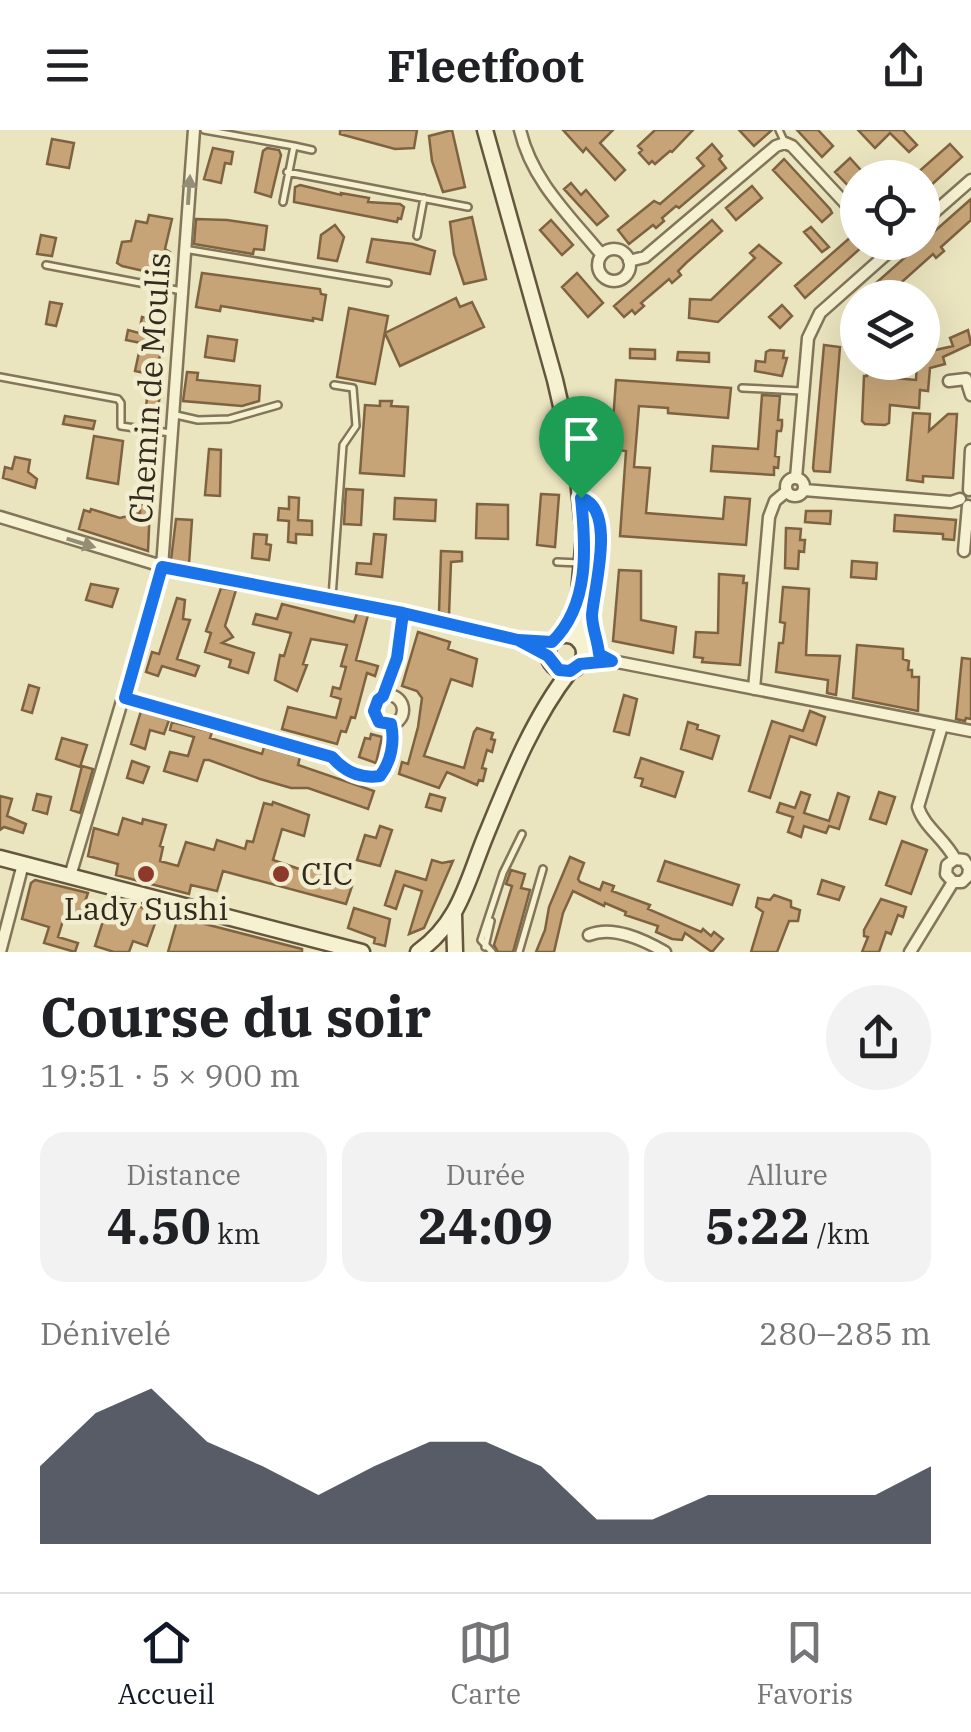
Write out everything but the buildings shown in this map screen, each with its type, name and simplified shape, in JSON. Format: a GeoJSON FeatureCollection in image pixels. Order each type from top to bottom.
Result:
{"type":"FeatureCollection","features":[{"type":"Feature","properties":{"kind":"street","name":"Chemin de Moulis"},"geometry":{"type":"LineString","coordinates":[[70,876],[162,567],[194,130]]}},
{"type":"Feature","properties":{"kind":"street"},"geometry":{"type":"LineString","coordinates":[[419,950],[436,940],[454,914],[548,698],[575,667],[580,643],[581,498],[555,380],[485,130]]}},
{"type":"Feature","properties":{"kind":"street"},"geometry":{"type":"LineString","coordinates":[[520,130],[536,177],[601,254]]}},
{"type":"Feature","properties":{"kind":"street"},"geometry":{"type":"LineString","coordinates":[[629,261],[645,257],[784,143],[792,146],[840,198]]}},
{"type":"Feature","properties":{"kind":"street"},"geometry":{"type":"LineString","coordinates":[[940,207],[971,180]]}},
{"type":"Feature","properties":{"kind":"street"},"geometry":{"type":"LineString","coordinates":[[614,248],[621,250],[629,261],[627,273],[612,281],[598,271],[601,254],[614,248]]}},
{"type":"Feature","properties":{"kind":"street"},"geometry":{"type":"LineString","coordinates":[[796,478],[812,324],[872,260]]}},
{"type":"Feature","properties":{"kind":"street"},"geometry":{"type":"LineString","coordinates":[[949,381],[966,379],[971,395]]}},
{"type":"Feature","properties":{"kind":"street"},"geometry":{"type":"LineString","coordinates":[[964,551],[964,490],[970,490],[971,450]]}},
{"type":"Feature","properties":{"kind":"street"},"geometry":{"type":"LineString","coordinates":[[754,689],[770,508],[787,491],[790,480],[801,480],[804,490]]}},
{"type":"Feature","properties":{"kind":"street"},"geometry":{"type":"LineString","coordinates":[[787,491],[792,496],[804,490],[966,503]]}},
{"type":"Feature","properties":{"kind":"street"},"geometry":{"type":"LineString","coordinates":[[0,518],[162,567],[403,613],[552,650]]}},
{"type":"Feature","properties":{"kind":"street"},"geometry":{"type":"LineString","coordinates":[[548,698],[552,650],[578,604]]}},
{"type":"Feature","properties":{"kind":"street"},"geometry":{"type":"LineString","coordinates":[[383,696],[396,698],[403,710],[402,716],[391,724],[379,722],[374,711],[397,658],[403,613]]}},
{"type":"Feature","properties":{"kind":"street"},"geometry":{"type":"LineString","coordinates":[[552,650],[568,635],[612,661],[971,731]]}},
{"type":"Feature","properties":{"kind":"street"},"geometry":{"type":"LineString","coordinates":[[552,650],[559,670],[612,661]]}},
{"type":"Feature","properties":{"kind":"street"},"geometry":{"type":"LineString","coordinates":[[125,698],[332,757],[344,771],[370,778],[380,776],[386,768],[394,738],[391,724]]}},
{"type":"Feature","properties":{"kind":"street"},"geometry":{"type":"LineString","coordinates":[[942,726],[918,807],[955,859],[967,864],[970,877],[953,882]]}},
{"type":"Feature","properties":{"kind":"street"},"geometry":{"type":"LineString","coordinates":[[0,858],[362,952]]}},
{"type":"Feature","properties":{"kind":"street"},"geometry":{"type":"LineString","coordinates":[[953,882],[946,870],[955,859]]}},
{"type":"Feature","properties":{"kind":"street"},"geometry":{"type":"LineString","coordinates":[[0,952],[23,864]]}},
{"type":"Feature","properties":{"kind":"street"},"geometry":{"type":"LineString","coordinates":[[910,952],[953,882]]}},
{"type":"Feature","properties":{"kind":"street"},"geometry":{"type":"LineString","coordinates":[[419,950],[442,945],[455,952],[454,914]]}},
{"type":"Feature","properties":{"kind":"street"},"geometry":{"type":"LineString","coordinates":[[589,935],[613,932],[665,952]]}},
{"type":"Feature","properties":{"kind":"lane"},"geometry":{"type":"LineString","coordinates":[[204,130],[312,150]]}},
{"type":"Feature","properties":{"kind":"lane"},"geometry":{"type":"LineString","coordinates":[[779,130],[784,143]]}},
{"type":"Feature","properties":{"kind":"lane"},"geometry":{"type":"LineString","coordinates":[[283,202],[294,146]]}},
{"type":"Feature","properties":{"kind":"lane"},"geometry":{"type":"LineString","coordinates":[[287,172],[468,207]]}},
{"type":"Feature","properties":{"kind":"lane"},"geometry":{"type":"LineString","coordinates":[[417,236],[424,198]]}},
{"type":"Feature","properties":{"kind":"lane"},"geometry":{"type":"LineString","coordinates":[[184,249],[388,283]]}},
{"type":"Feature","properties":{"kind":"lane"},"geometry":{"type":"LineString","coordinates":[[46,265],[182,291]]}},
{"type":"Feature","properties":{"kind":"lane"},"geometry":{"type":"LineString","coordinates":[[0,376],[118,399],[122,403],[121,426],[172,433]]}},
{"type":"Feature","properties":{"kind":"lane"},"geometry":{"type":"LineString","coordinates":[[332,600],[343,445],[356,426],[353,388],[334,386]]}},
{"type":"Feature","properties":{"kind":"lane"},"geometry":{"type":"LineString","coordinates":[[742,388],[805,391]]}},
{"type":"Feature","properties":{"kind":"lane"},"geometry":{"type":"LineString","coordinates":[[173,414],[198,420],[229,419],[278,405]]}},
{"type":"Feature","properties":{"kind":"lane"},"geometry":{"type":"LineString","coordinates":[[581,498],[593,504],[599,516],[601,544],[592,622],[599,654]]}},
{"type":"Feature","properties":{"kind":"lane"},"geometry":{"type":"LineString","coordinates":[[557,562],[583,563]]}},
{"type":"Feature","properties":{"kind":"lane"},"geometry":{"type":"LineString","coordinates":[[492,952],[482,940],[503,873],[522,834]]}},
{"type":"Feature","properties":{"kind":"lane"},"geometry":{"type":"LineString","coordinates":[[520,952],[542,869]]}},
{"type":"Feature","properties":{"kind":"place","name":"Lady Sushi"},"geometry":{"type":"Point","coordinates":[146,874]}},
{"type":"Feature","properties":{"kind":"place","name":"CIC"},"geometry":{"type":"Point","coordinates":[281,874]}},
{"type":"Feature","properties":{"kind":"route"},"geometry":{"type":"LineString","coordinates":[[581,498],[584,536],[578,604],[552,642],[518,640],[403,613],[162,567],[125,698],[332,757],[344,771],[370,778],[380,776],[394,738],[391,724],[375,717],[374,705],[383,696],[397,658],[403,613],[518,640],[548,656],[559,670],[612,661],[599,654],[592,622],[601,544],[599,516],[593,504],[581,498]]}}]}
